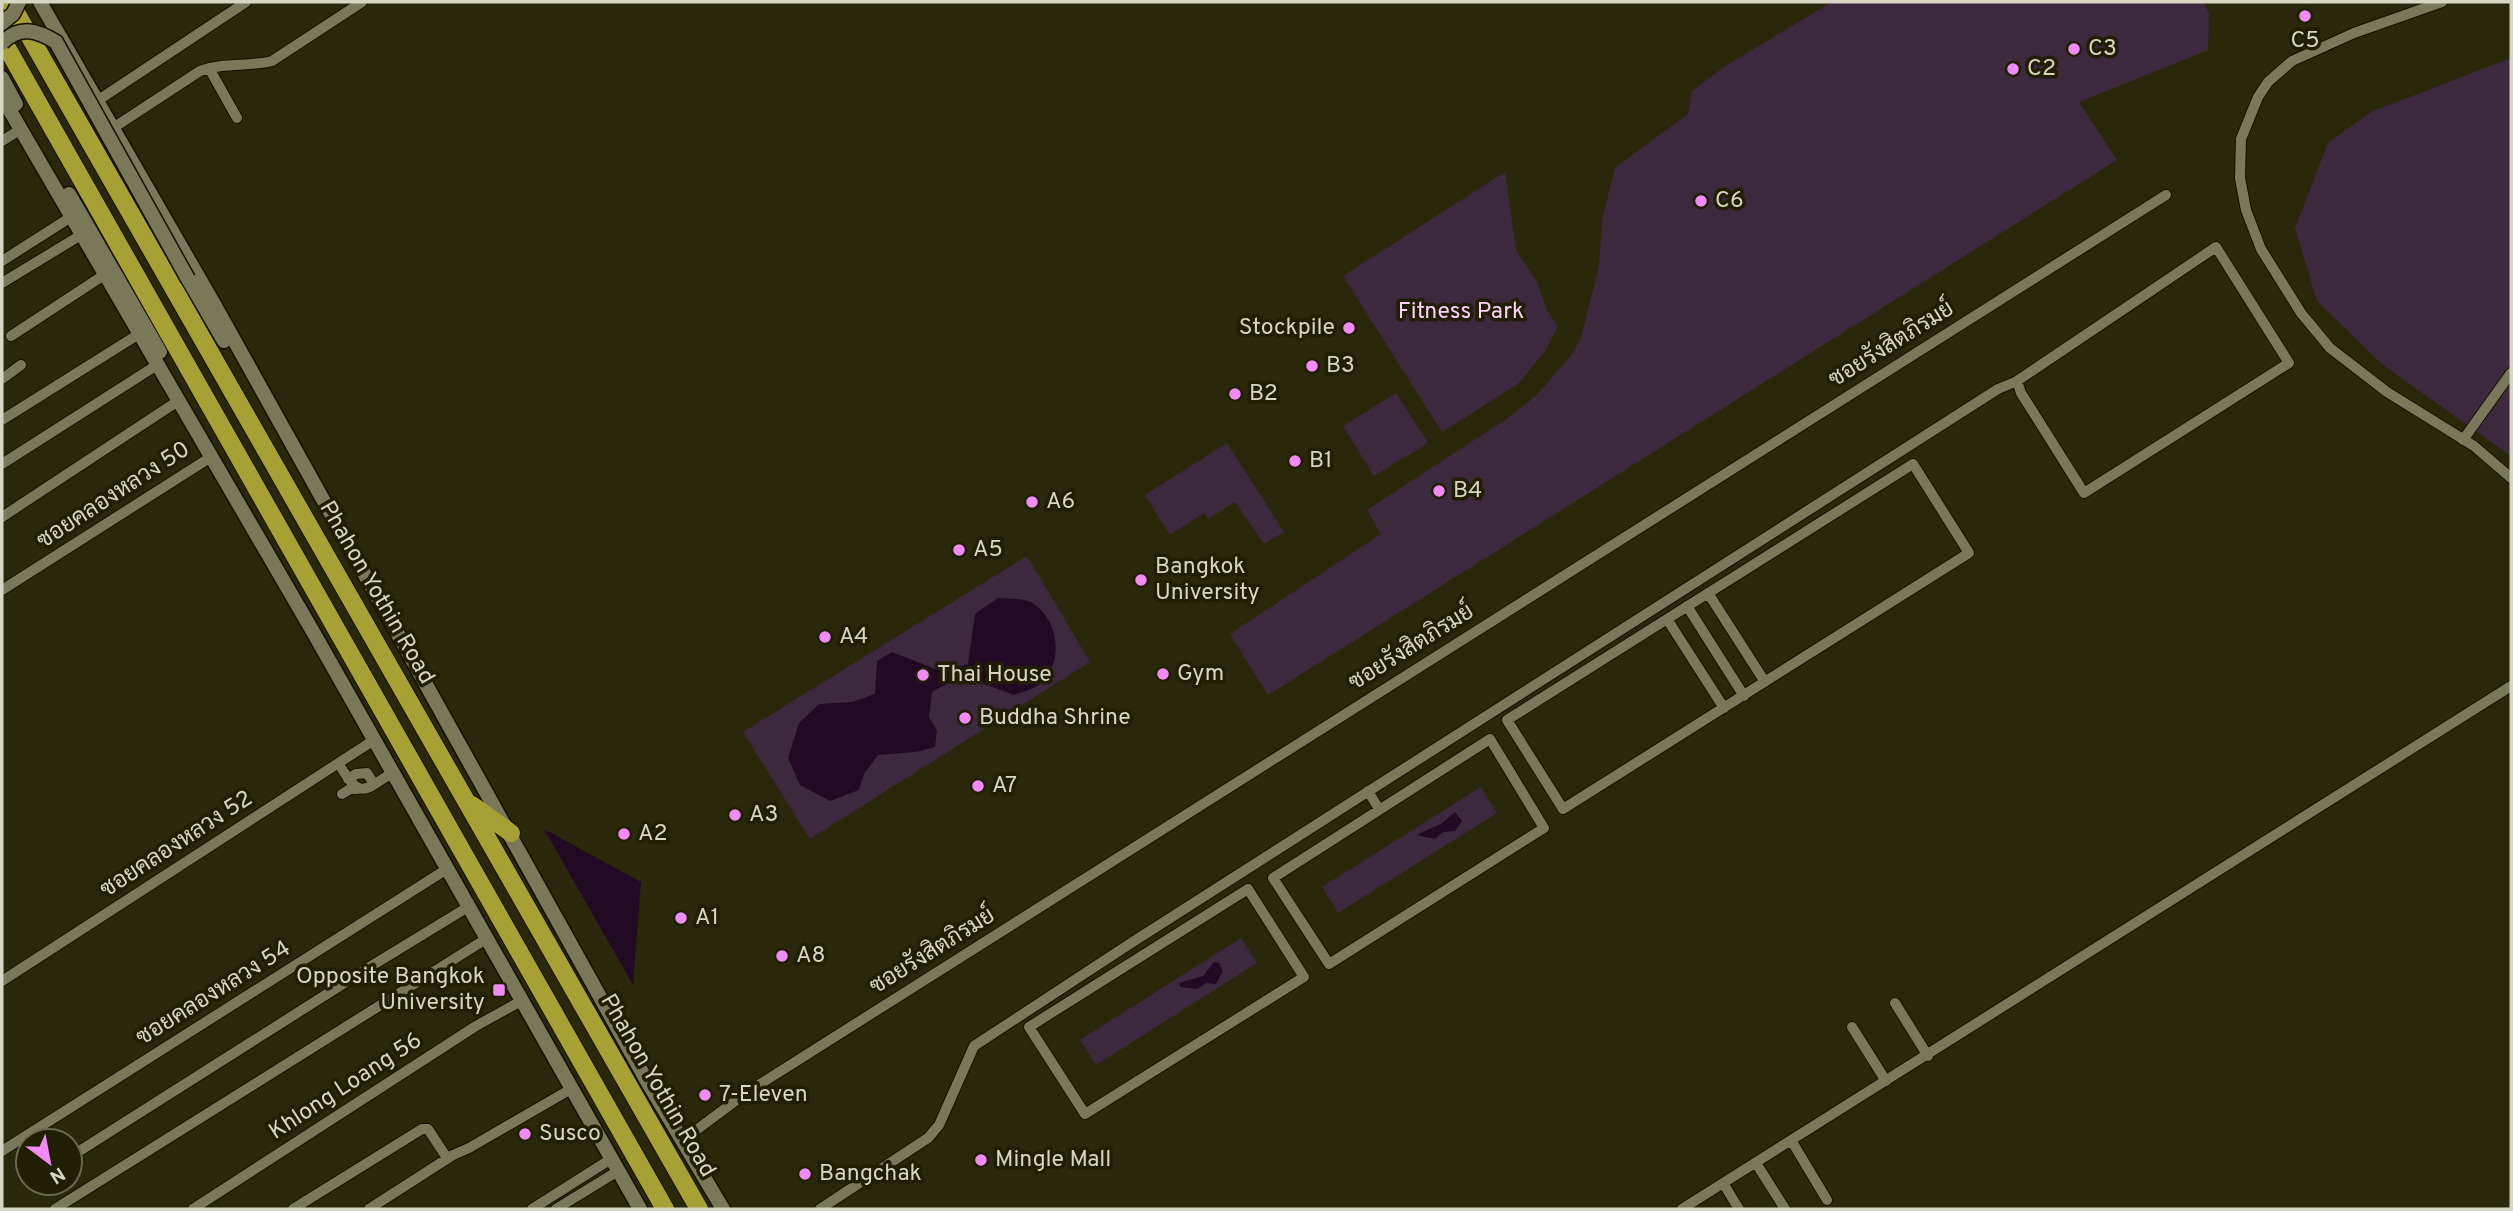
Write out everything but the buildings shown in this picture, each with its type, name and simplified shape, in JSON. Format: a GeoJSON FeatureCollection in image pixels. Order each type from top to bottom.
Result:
{"type":"FeatureCollection","features":[{"type":"Feature","properties":{"kind":"highway","name":"Phahon Yothin Road"},"geometry":{"type":"LineString","coordinates":[[10,2],[699,1209]]}},
{"type":"Feature","properties":{"kind":"highway"},"geometry":{"type":"LineString","coordinates":[[2,41],[665,1209]]}},
{"type":"Feature","properties":{"kind":"highway"},"geometry":{"type":"LineString","coordinates":[[467,801],[511,833]]}},
{"type":"Feature","properties":{"kind":"main road"},"geometry":{"type":"LineString","coordinates":[[2,23],[13,14],[19,2]]}},
{"type":"Feature","properties":{"kind":"main road","name":"Phahon Yothin Road"},"geometry":{"type":"LineString","coordinates":[[40,2],[354,553],[642,1072],[723,1209]]}},
{"type":"Feature","properties":{"kind":"main road"},"geometry":{"type":"LineString","coordinates":[[2,41],[11,34],[22,31],[38,32],[56,42],[188,279],[345,544],[354,553]]}},
{"type":"Feature","properties":{"kind":"main road"},"geometry":{"type":"LineString","coordinates":[[2,78],[282,569],[285,584]]}},
{"type":"Feature","properties":{"kind":"main road"},"geometry":{"type":"LineString","coordinates":[[2,97],[285,584],[640,1209]]}},
{"type":"Feature","properties":{"kind":"street"},"geometry":{"type":"LineString","coordinates":[[97,101],[246,2]]}},
{"type":"Feature","properties":{"kind":"street"},"geometry":{"type":"LineString","coordinates":[[113,128],[151,101],[209,68],[258,65],[272,61],[362,2]]}},
{"type":"Feature","properties":{"kind":"street"},"geometry":{"type":"LineString","coordinates":[[2442,2],[2354,33],[2292,61],[2268,82],[2258,97],[2241,139],[2240,178],[2246,209],[2260,249],[2301,313],[2330,348],[2387,391],[2463,440],[2511,478]]}},
{"type":"Feature","properties":{"kind":"street"},"geometry":{"type":"LineString","coordinates":[[209,68],[237,118]]}},
{"type":"Feature","properties":{"kind":"street"},"geometry":{"type":"LineString","coordinates":[[2,141],[20,130]]}},
{"type":"Feature","properties":{"kind":"street","name":"ซอยรังสิตภิรมย์"},"geometry":{"type":"LineString","coordinates":[[683,1140],[746,1093],[2166,195]]}},
{"type":"Feature","properties":{"kind":"street"},"geometry":{"type":"LineString","coordinates":[[2,261],[71,217]]}},
{"type":"Feature","properties":{"kind":"street"},"geometry":{"type":"LineString","coordinates":[[2,283],[81,235]]}},
{"type":"Feature","properties":{"kind":"street"},"geometry":{"type":"LineString","coordinates":[[820,1209],[928,1138],[939,1125],[974,1046],[1633,621],[1998,389],[2017,380],[2216,247],[2289,363],[2084,493],[2021,393],[2017,380]]}},
{"type":"Feature","properties":{"kind":"street"},"geometry":{"type":"LineString","coordinates":[[11,336],[104,275]]}},
{"type":"Feature","properties":{"kind":"street"},"geometry":{"type":"LineString","coordinates":[[2,420],[139,334]]}},
{"type":"Feature","properties":{"kind":"street"},"geometry":{"type":"LineString","coordinates":[[2,379],[22,365]]}},
{"type":"Feature","properties":{"kind":"street"},"geometry":{"type":"LineString","coordinates":[[2,464],[157,365]]}},
{"type":"Feature","properties":{"kind":"street"},"geometry":{"type":"LineString","coordinates":[[2463,440],[2511,373]]}},
{"type":"Feature","properties":{"kind":"street"},"geometry":{"type":"LineString","coordinates":[[2,517],[178,401]]}},
{"type":"Feature","properties":{"kind":"street","name":"ซอยคลองหลวง 50"},"geometry":{"type":"LineString","coordinates":[[2,590],[211,457]]}},
{"type":"Feature","properties":{"kind":"street"},"geometry":{"type":"LineString","coordinates":[[1913,464],[1969,554],[1563,809],[1507,720],[1687,606],[1913,464]]}},
{"type":"Feature","properties":{"kind":"street"},"geometry":{"type":"LineString","coordinates":[[1708,593],[1766,682]]}},
{"type":"Feature","properties":{"kind":"street"},"geometry":{"type":"LineString","coordinates":[[1687,606],[1744,695]]}},
{"type":"Feature","properties":{"kind":"street"},"geometry":{"type":"LineString","coordinates":[[1667,619],[1724,708]]}},
{"type":"Feature","properties":{"kind":"street"},"geometry":{"type":"LineString","coordinates":[[1633,621],[1642,635]]}},
{"type":"Feature","properties":{"kind":"street"},"geometry":{"type":"LineString","coordinates":[[1682,1209],[2511,687]]}},
{"type":"Feature","properties":{"kind":"street"},"geometry":{"type":"LineString","coordinates":[[1490,739],[1544,828],[1329,964],[1273,878],[1379,809],[1490,739]]}},
{"type":"Feature","properties":{"kind":"street","name":"ซอยคลองหลวง 52"},"geometry":{"type":"LineString","coordinates":[[2,981],[374,740]]}},
{"type":"Feature","properties":{"kind":"street"},"geometry":{"type":"LineString","coordinates":[[342,769],[354,787],[359,789]]}},
{"type":"Feature","properties":{"kind":"street"},"geometry":{"type":"LineString","coordinates":[[348,779],[362,772],[367,773],[374,784]]}},
{"type":"Feature","properties":{"kind":"street"},"geometry":{"type":"LineString","coordinates":[[342,794],[350,789],[365,789],[392,773]]}},
{"type":"Feature","properties":{"kind":"street"},"geometry":{"type":"LineString","coordinates":[[1368,791],[1379,809]]}},
{"type":"Feature","properties":{"kind":"street","name":"ซอยคลองหลวง 54"},"geometry":{"type":"LineString","coordinates":[[2,1151],[447,869]]}},
{"type":"Feature","properties":{"kind":"street"},"geometry":{"type":"LineString","coordinates":[[1248,889],[1304,977],[1085,1114],[1029,1027],[1139,957],[1248,889]]}},
{"type":"Feature","properties":{"kind":"street"},"geometry":{"type":"LineString","coordinates":[[84,1148],[468,907]]}},
{"type":"Feature","properties":{"kind":"street"},"geometry":{"type":"LineString","coordinates":[[55,1209],[486,939]]}},
{"type":"Feature","properties":{"kind":"street"},"geometry":{"type":"LineString","coordinates":[[1130,943],[1139,957]]}},
{"type":"Feature","properties":{"kind":"street","name":"Khlong Loang 56"},"geometry":{"type":"LineString","coordinates":[[193,1209],[476,1026],[521,1001]]}},
{"type":"Feature","properties":{"kind":"street"},"geometry":{"type":"LineString","coordinates":[[1895,1003],[1928,1056]]}},
{"type":"Feature","properties":{"kind":"street"},"geometry":{"type":"LineString","coordinates":[[1852,1027],[1886,1081]]}},
{"type":"Feature","properties":{"kind":"street"},"geometry":{"type":"LineString","coordinates":[[369,1209],[447,1158],[571,1089]]}},
{"type":"Feature","properties":{"kind":"street"},"geometry":{"type":"LineString","coordinates":[[293,1209],[422,1129],[428,1129],[434,1134],[447,1158]]}},
{"type":"Feature","properties":{"kind":"street"},"geometry":{"type":"LineString","coordinates":[[1791,1140],[1827,1200]]}},
{"type":"Feature","properties":{"kind":"street"},"geometry":{"type":"LineString","coordinates":[[1756,1163],[1785,1209]]}},
{"type":"Feature","properties":{"kind":"street"},"geometry":{"type":"LineString","coordinates":[[532,1209],[615,1165]]}},
{"type":"Feature","properties":{"kind":"street"},"geometry":{"type":"LineString","coordinates":[[556,1209],[615,1165]]}},
{"type":"Feature","properties":{"kind":"street"},"geometry":{"type":"LineString","coordinates":[[1723,1183],[1739,1209]]}},
{"type":"Feature","properties":{"kind":"green space"},"geometry":{"type":"Polygon","coordinates":[[[1832,2],[2204,2],[2209,14],[2208,50],[2079,102],[2117,160],[1268,695],[1230,634],[1381,534],[1367,510],[1505,420],[1537,395],[1572,354],[1581,338],[1599,267],[1602,220],[1615,168],[1688,114],[1692,91],[1724,67],[1832,2]]]}},
{"type":"Feature","properties":{"kind":"green space"},"geometry":{"type":"Polygon","coordinates":[[[2511,58],[2511,456],[2383,365],[2317,301],[2295,228],[2328,143],[2371,112],[2511,58]]]}},
{"type":"Feature","properties":{"kind":"green space","name":"Fitness Park"},"geometry":{"type":"Polygon","coordinates":[[[1505,172],[1516,250],[1538,284],[1546,309],[1558,326],[1546,350],[1518,384],[1442,432],[1343,276],[1505,172]]]}},
{"type":"Feature","properties":{"kind":"green space"},"geometry":{"type":"Polygon","coordinates":[[[1396,393],[1428,443],[1374,476],[1343,426],[1396,393]]]}},
{"type":"Feature","properties":{"kind":"green space"},"geometry":{"type":"Polygon","coordinates":[[[1227,443],[1284,532],[1264,544],[1235,502],[1208,519],[1204,513],[1170,535],[1145,495],[1227,443]]]}},
{"type":"Feature","properties":{"kind":"green space"},"geometry":{"type":"Polygon","coordinates":[[[1027,556],[1090,662],[810,839],[743,732],[1027,556]]]}},
{"type":"Feature","properties":{"kind":"green space"},"geometry":{"type":"Polygon","coordinates":[[[1481,787],[1497,813],[1338,913],[1322,887],[1481,787]]]}},
{"type":"Feature","properties":{"kind":"green space"},"geometry":{"type":"Polygon","coordinates":[[[1241,938],[1257,963],[1096,1065],[1080,1040],[1241,938]]]}},
{"type":"Feature","properties":{"kind":"shaded area"},"geometry":{"type":"Polygon","coordinates":[[[998,598],[1031,602],[1048,619],[1053,630],[1056,653],[1048,675],[1040,684],[1014,695],[979,682],[954,680],[932,692],[929,717],[937,730],[935,747],[916,752],[878,755],[864,774],[859,790],[830,801],[800,785],[788,758],[799,723],[819,704],[852,702],[875,694],[877,661],[892,652],[943,672],[968,664],[975,614],[998,598]]]}},
{"type":"Feature","properties":{"kind":"shaded area"},"geometry":{"type":"Polygon","coordinates":[[[1455,812],[1462,821],[1455,831],[1443,832],[1435,839],[1418,834],[1441,824],[1455,812]]]}},
{"type":"Feature","properties":{"kind":"shaded area"},"geometry":{"type":"Polygon","coordinates":[[[544,829],[641,882],[633,985],[544,829]]]}},
{"type":"Feature","properties":{"kind":"shaded area"},"geometry":{"type":"Polygon","coordinates":[[[1214,962],[1219,963],[1223,971],[1216,984],[1206,983],[1197,989],[1181,987],[1179,984],[1182,982],[1203,976],[1214,962]]]}},
{"type":"Feature","properties":{"kind":"place","name":"C5"},"geometry":{"type":"Point","coordinates":[2305,16]}},
{"type":"Feature","properties":{"kind":"place","name":"C3"},"geometry":{"type":"Point","coordinates":[2074,49]}},
{"type":"Feature","properties":{"kind":"place","name":"C2"},"geometry":{"type":"Point","coordinates":[2013,69]}},
{"type":"Feature","properties":{"kind":"place","name":"C6"},"geometry":{"type":"Point","coordinates":[1701,201]}},
{"type":"Feature","properties":{"kind":"place","name":"Stockpile"},"geometry":{"type":"Point","coordinates":[1349,328]}},
{"type":"Feature","properties":{"kind":"place","name":"B3"},"geometry":{"type":"Point","coordinates":[1312,366]}},
{"type":"Feature","properties":{"kind":"place","name":"B2"},"geometry":{"type":"Point","coordinates":[1235,394]}},
{"type":"Feature","properties":{"kind":"place","name":"B1"},"geometry":{"type":"Point","coordinates":[1295,461]}},
{"type":"Feature","properties":{"kind":"place","name":"B4"},"geometry":{"type":"Point","coordinates":[1439,491]}},
{"type":"Feature","properties":{"kind":"place","name":"A6"},"geometry":{"type":"Point","coordinates":[1032,502]}},
{"type":"Feature","properties":{"kind":"place","name":"A5"},"geometry":{"type":"Point","coordinates":[959,550]}},
{"type":"Feature","properties":{"kind":"place","name":"Bangkok University"},"geometry":{"type":"Point","coordinates":[1141,580]}},
{"type":"Feature","properties":{"kind":"place","name":"A4"},"geometry":{"type":"Point","coordinates":[825,637]}},
{"type":"Feature","properties":{"kind":"place","name":"Gym"},"geometry":{"type":"Point","coordinates":[1163,674]}},
{"type":"Feature","properties":{"kind":"place","name":"Thai House"},"geometry":{"type":"Point","coordinates":[923,675]}},
{"type":"Feature","properties":{"kind":"place","name":"Buddha Shrine"},"geometry":{"type":"Point","coordinates":[965,718]}},
{"type":"Feature","properties":{"kind":"place","name":"A7"},"geometry":{"type":"Point","coordinates":[978,786]}},
{"type":"Feature","properties":{"kind":"place","name":"A3"},"geometry":{"type":"Point","coordinates":[735,815]}},
{"type":"Feature","properties":{"kind":"place","name":"A2"},"geometry":{"type":"Point","coordinates":[624,834]}},
{"type":"Feature","properties":{"kind":"place","name":"A1"},"geometry":{"type":"Point","coordinates":[681,918]}},
{"type":"Feature","properties":{"kind":"place","name":"A8"},"geometry":{"type":"Point","coordinates":[782,956]}},
{"type":"Feature","properties":{"kind":"place","name":"Opposite Bangkok University"},"geometry":{"type":"Point","coordinates":[499,990]}},
{"type":"Feature","properties":{"kind":"place","name":"7-Eleven"},"geometry":{"type":"Point","coordinates":[705,1095]}},
{"type":"Feature","properties":{"kind":"place","name":"Susco"},"geometry":{"type":"Point","coordinates":[525,1134]}},
{"type":"Feature","properties":{"kind":"place","name":"Mingle Mall"},"geometry":{"type":"Point","coordinates":[981,1160]}},
{"type":"Feature","properties":{"kind":"place","name":"Bangchak"},"geometry":{"type":"Point","coordinates":[805,1174]}}]}
